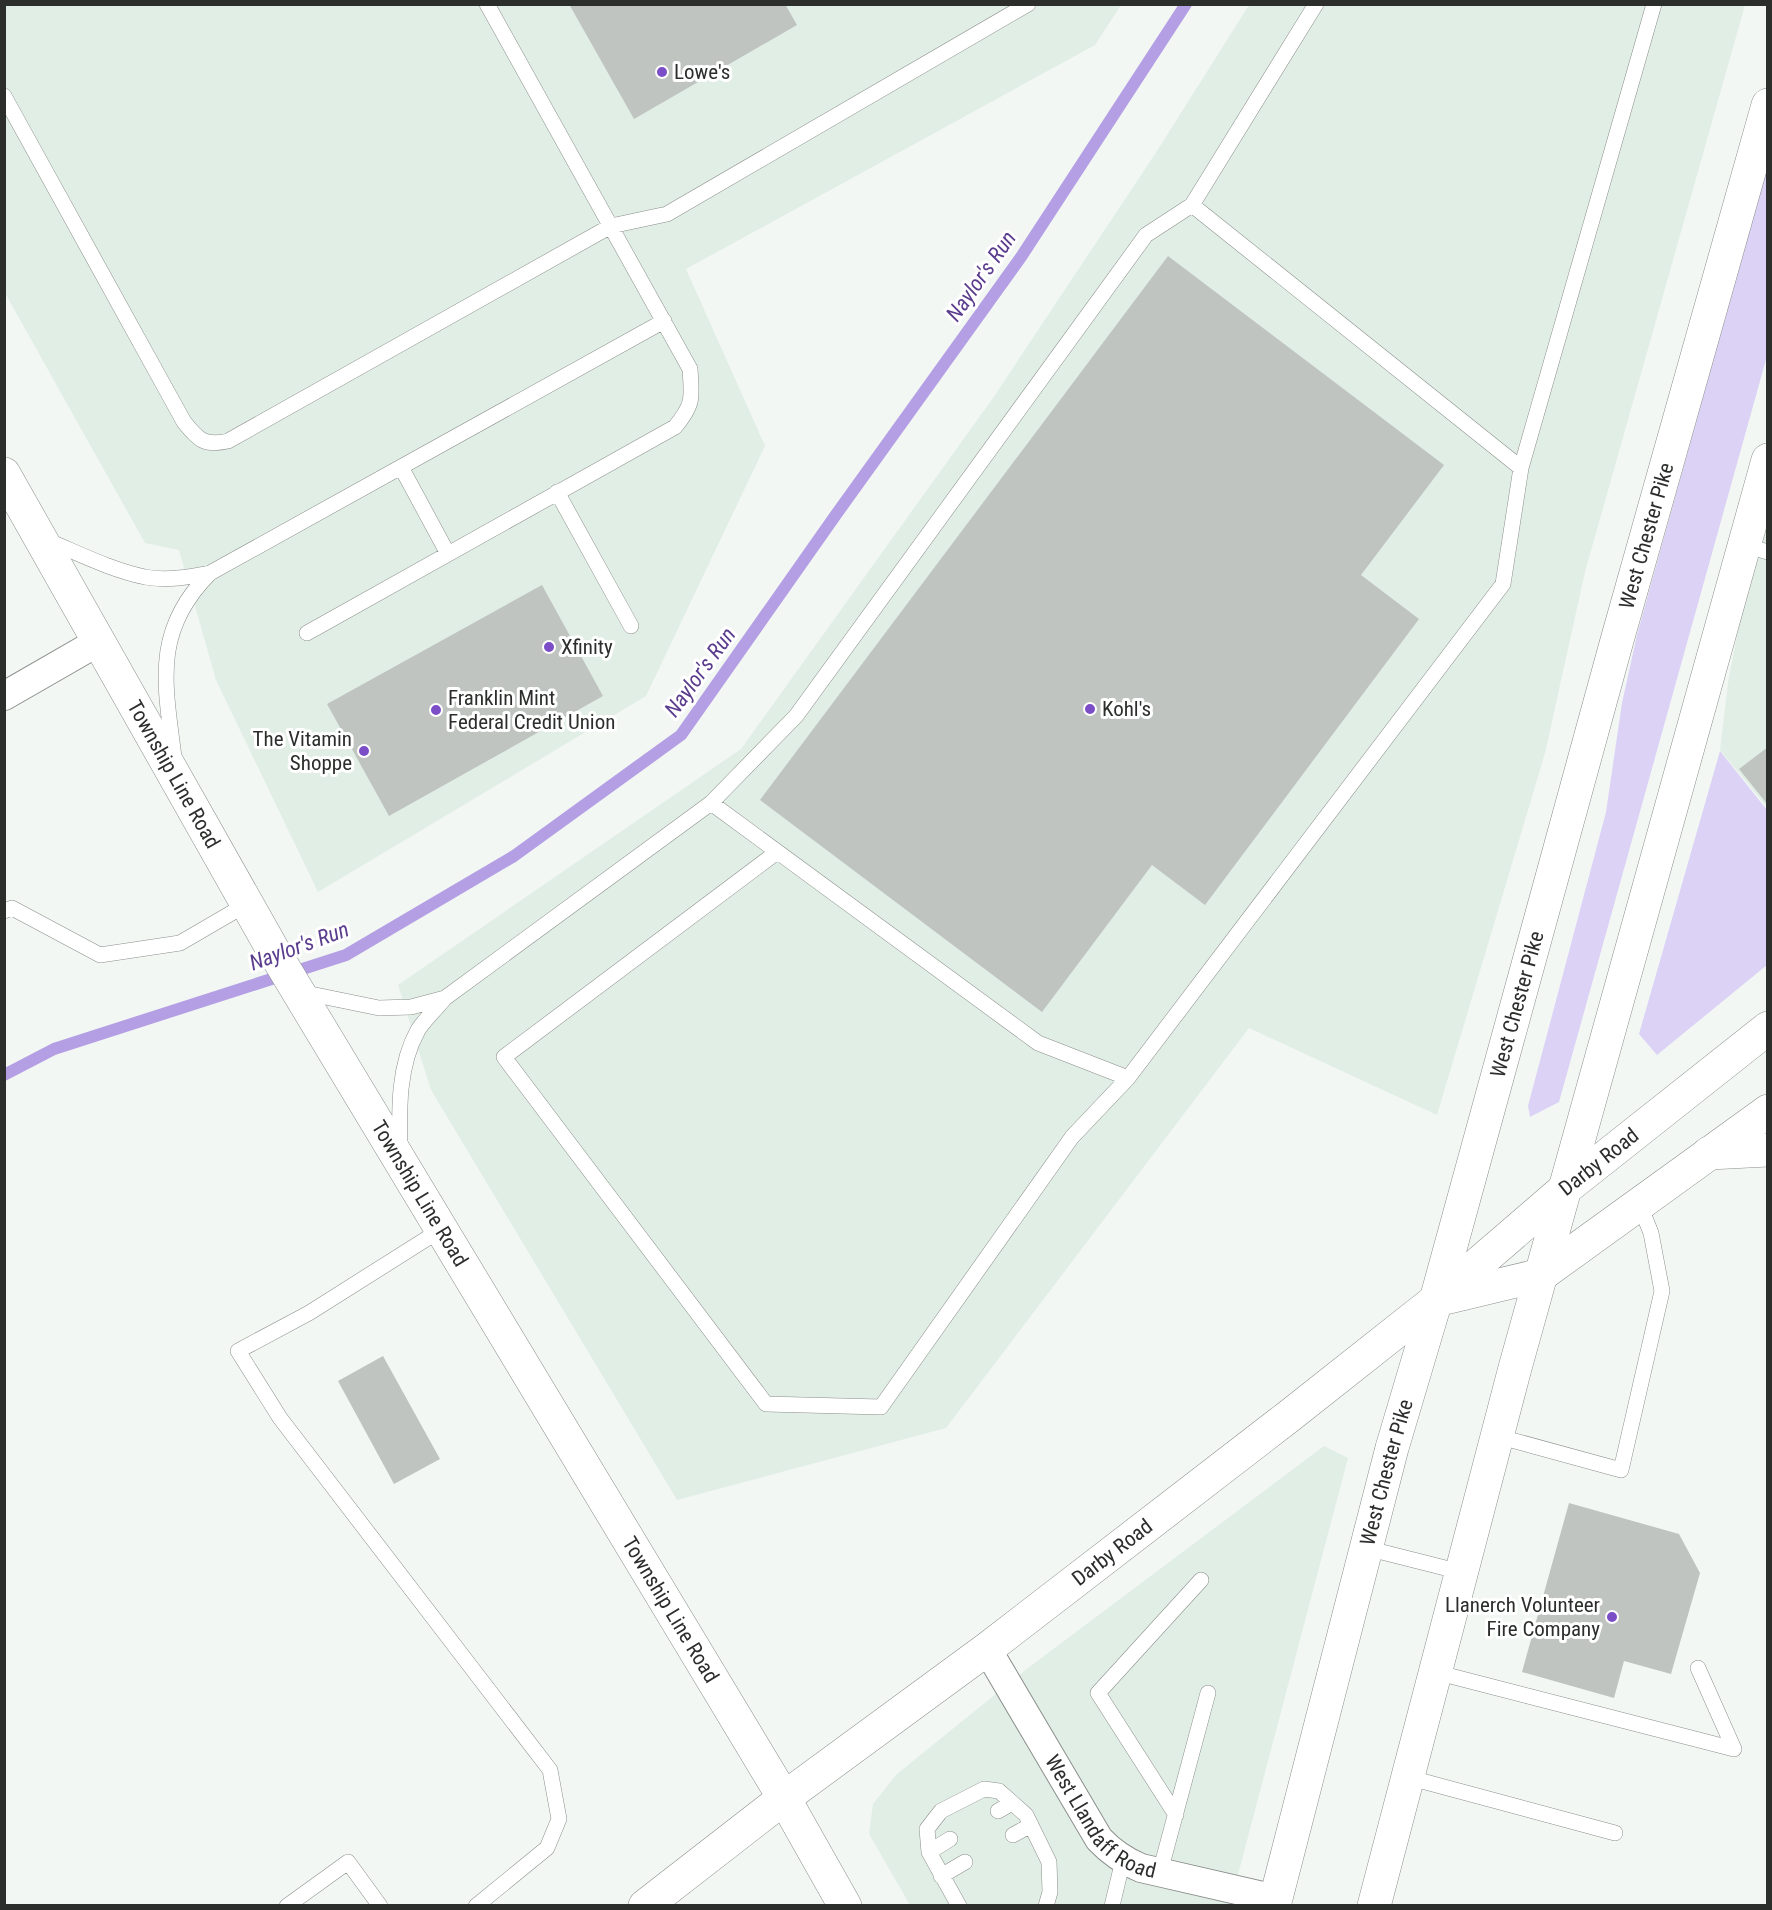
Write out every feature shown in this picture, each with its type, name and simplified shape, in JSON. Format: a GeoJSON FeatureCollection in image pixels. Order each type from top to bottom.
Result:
{"type":"FeatureCollection","features":[{"type":"Feature","properties":{"kind":"main road","name":"West Chester Pike"},"geometry":{"type":"LineString","coordinates":[[1275,1902],[1392,1448],[1436,1300],[1767,105]]}},
{"type":"Feature","properties":{"kind":"main road"},"geometry":{"type":"LineString","coordinates":[[1374,1905],[1541,1275],[1755,548],[1767,460]]}},
{"type":"Feature","properties":{"kind":"main road","name":"Township Line Road"},"geometry":{"type":"LineString","coordinates":[[4,474],[273,950],[784,1798],[845,1905]]}},
{"type":"Feature","properties":{"kind":"main road","name":"Darby Road"},"geometry":{"type":"LineString","coordinates":[[645,1905],[784,1798],[987,1649],[1436,1300],[1566,1188],[1767,1028]]}},
{"type":"Feature","properties":{"kind":"main road","name":"Darby Road"},"geometry":{"type":"LineString","coordinates":[[1436,1300],[1541,1275],[1767,1111]]}},
{"type":"Feature","properties":{"kind":"main road"},"geometry":{"type":"LineString","coordinates":[[1709,1153],[1767,1150]]}},
{"type":"Feature","properties":{"kind":"street"},"geometry":{"type":"LineString","coordinates":[[4,696],[98,642]]}},
{"type":"Feature","properties":{"kind":"street","name":"West Llandaff Road"},"geometry":{"type":"LineString","coordinates":[[987,1649],[1100,1839],[1110,1851],[1141,1868],[1275,1902]]}},
{"type":"Feature","properties":{"kind":"lane"},"geometry":{"type":"LineString","coordinates":[[307,633],[675,427],[689,410],[692,395],[690,369],[487,4]]}},
{"type":"Feature","properties":{"kind":"lane"},"geometry":{"type":"LineString","coordinates":[[4,96],[184,422],[203,442],[214,444],[228,441],[611,226],[667,214],[1028,4]]}},
{"type":"Feature","properties":{"kind":"lane"},"geometry":{"type":"LineString","coordinates":[[400,1161],[399,1108],[404,1068],[418,1030],[445,998],[711,803],[796,716],[1146,235],[1192,205],[1316,4]]}},
{"type":"Feature","properties":{"kind":"lane"},"geometry":{"type":"LineString","coordinates":[[777,852],[504,1057],[766,1404],[880,1407],[1072,1137],[1128,1078],[1503,584],[1521,468],[1654,4]]}},
{"type":"Feature","properties":{"kind":"lane"},"geometry":{"type":"LineString","coordinates":[[1192,205],[1521,468]]}},
{"type":"Feature","properties":{"kind":"lane"},"geometry":{"type":"LineString","coordinates":[[40,538],[122,570],[147,577],[189,578],[210,573],[664,321]]}},
{"type":"Feature","properties":{"kind":"lane"},"geometry":{"type":"LineString","coordinates":[[401,467],[448,554]]}},
{"type":"Feature","properties":{"kind":"lane"},"geometry":{"type":"LineString","coordinates":[[557,492],[631,626]]}},
{"type":"Feature","properties":{"kind":"lane"},"geometry":{"type":"LineString","coordinates":[[177,781],[166,696],[169,640],[172,626],[184,603],[210,573]]}},
{"type":"Feature","properties":{"kind":"lane"},"geometry":{"type":"LineString","coordinates":[[711,803],[1038,1043],[1128,1078]]}},
{"type":"Feature","properties":{"kind":"lane"},"geometry":{"type":"LineString","coordinates":[[4,911],[12,908],[100,955],[180,943],[247,904]]}},
{"type":"Feature","properties":{"kind":"lane"},"geometry":{"type":"LineString","coordinates":[[299,991],[379,1008],[411,1007],[445,998]]}},
{"type":"Feature","properties":{"kind":"lane"},"geometry":{"type":"LineString","coordinates":[[1497,1436],[1621,1470],[1662,1291],[1651,1233],[1639,1203]]}},
{"type":"Feature","properties":{"kind":"lane"},"geometry":{"type":"LineString","coordinates":[[442,1229],[309,1313],[238,1351],[280,1418],[550,1770],[560,1820],[547,1848],[476,1905]]}},
{"type":"Feature","properties":{"kind":"lane"},"geometry":{"type":"LineString","coordinates":[[1366,1548],[1461,1572]]}},
{"type":"Feature","properties":{"kind":"lane"},"geometry":{"type":"LineString","coordinates":[[1176,1815],[1098,1693],[1201,1580]]}},
{"type":"Feature","properties":{"kind":"lane"},"geometry":{"type":"LineString","coordinates":[[1435,1672],[1734,1749],[1698,1668]]}},
{"type":"Feature","properties":{"kind":"lane"},"geometry":{"type":"LineString","coordinates":[[1160,1872],[1208,1693]]}},
{"type":"Feature","properties":{"kind":"lane"},"geometry":{"type":"LineString","coordinates":[[1407,1777],[1615,1833]]}},
{"type":"Feature","properties":{"kind":"lane"},"geometry":{"type":"LineString","coordinates":[[959,1905],[929,1852],[927,1829],[941,1811],[984,1789],[999,1791],[1026,1815],[1049,1862],[1050,1892],[1046,1905]]}},
{"type":"Feature","properties":{"kind":"lane"},"geometry":{"type":"LineString","coordinates":[[998,1811],[1012,1803]]}},
{"type":"Feature","properties":{"kind":"lane"},"geometry":{"type":"LineString","coordinates":[[1013,1835],[1030,1825]]}},
{"type":"Feature","properties":{"kind":"lane"},"geometry":{"type":"LineString","coordinates":[[929,1852],[950,1839]]}},
{"type":"Feature","properties":{"kind":"lane"},"geometry":{"type":"LineString","coordinates":[[1112,1905],[1123,1860]]}},
{"type":"Feature","properties":{"kind":"lane"},"geometry":{"type":"LineString","coordinates":[[288,1905],[348,1862],[380,1905]]}},
{"type":"Feature","properties":{"kind":"lane"},"geometry":{"type":"LineString","coordinates":[[941,1876],[965,1862]]}},
{"type":"Feature","properties":{"kind":"shaded area"},"geometry":{"type":"Polygon","coordinates":[[[4,5],[1121,5],[1095,45],[686,269],[765,446],[646,696],[318,892],[216,680],[179,550],[145,543],[5,293],[4,5]]]}},
{"type":"Feature","properties":{"kind":"shaded area"},"geometry":{"type":"Polygon","coordinates":[[[1249,5],[1745,5],[1585,572],[1545,753],[1437,1115],[1249,1028],[946,1428],[677,1500],[431,1090],[398,985],[741,749],[993,398],[1157,151],[1249,5]]]}},
{"type":"Feature","properties":{"kind":"shaded area"},"geometry":{"type":"Polygon","coordinates":[[[1767,166],[1767,356],[1559,1102],[1530,1117],[1528,1106],[1606,812],[1622,703],[1637,635],[1767,166]]]}},
{"type":"Feature","properties":{"kind":"shaded area"},"geometry":{"type":"Polygon","coordinates":[[[1767,528],[1767,807],[1720,750],[1728,683],[1740,619],[1767,528]]]}},
{"type":"Feature","properties":{"kind":"shaded area"},"geometry":{"type":"Polygon","coordinates":[[[1720,751],[1767,810],[1767,965],[1657,1055],[1639,1034],[1720,751]]]}},
{"type":"Feature","properties":{"kind":"shaded area"},"geometry":{"type":"Polygon","coordinates":[[[1324,1446],[1348,1458],[1230,1905],[910,1905],[869,1834],[873,1804],[897,1774],[1028,1668],[1324,1446]]]}},
{"type":"Feature","properties":{"kind":"building","name":"Lowe's"},"geometry":{"type":"Polygon","coordinates":[[[569,4],[785,4],[797,25],[634,119],[569,4]]]}},
{"type":"Feature","properties":{"kind":"building","name":"Kohl's"},"geometry":{"type":"Polygon","coordinates":[[[1168,256],[1444,465],[1361,575],[1419,619],[1205,905],[1152,865],[1042,1012],[760,800],[1168,256]]]}},
{"type":"Feature","properties":{"kind":"building"},"geometry":{"type":"Polygon","coordinates":[[[542,585],[603,696],[389,816],[327,704],[542,585]]]}},
{"type":"Feature","properties":{"kind":"building"},"geometry":{"type":"Polygon","coordinates":[[[1768,747],[1768,805],[1739,769],[1768,747]]]}},
{"type":"Feature","properties":{"kind":"building"},"geometry":{"type":"Polygon","coordinates":[[[383,1356],[440,1459],[394,1484],[338,1381],[383,1356]]]}},
{"type":"Feature","properties":{"kind":"building","name":"Llanerch Volunteer Fire Company"},"geometry":{"type":"Polygon","coordinates":[[[1569,1503],[1679,1534],[1700,1573],[1671,1674],[1624,1661],[1614,1698],[1522,1672],[1569,1503]]]}},
{"type":"Feature","properties":{"kind":"waterway","name":"Naylor's Run"},"geometry":{"type":"LineString","coordinates":[[4,1075],[54,1049],[346,955],[514,856],[681,735],[1021,257],[1186,4]]}},
{"type":"Feature","properties":{"kind":"place","name":"Lowe's"},"geometry":{"type":"Point","coordinates":[662,72]}},
{"type":"Feature","properties":{"kind":"place","name":"Xfinity"},"geometry":{"type":"Point","coordinates":[549,647]}},
{"type":"Feature","properties":{"kind":"place","name":"Kohl's"},"geometry":{"type":"Point","coordinates":[1090,709]}},
{"type":"Feature","properties":{"kind":"place","name":"Franklin Mint Federal Credit Union"},"geometry":{"type":"Point","coordinates":[436,710]}},
{"type":"Feature","properties":{"kind":"place","name":"The Vitamin Shoppe"},"geometry":{"type":"Point","coordinates":[364,751]}},
{"type":"Feature","properties":{"kind":"place","name":"Llanerch Volunteer Fire Company"},"geometry":{"type":"Point","coordinates":[1612,1617]}}]}
